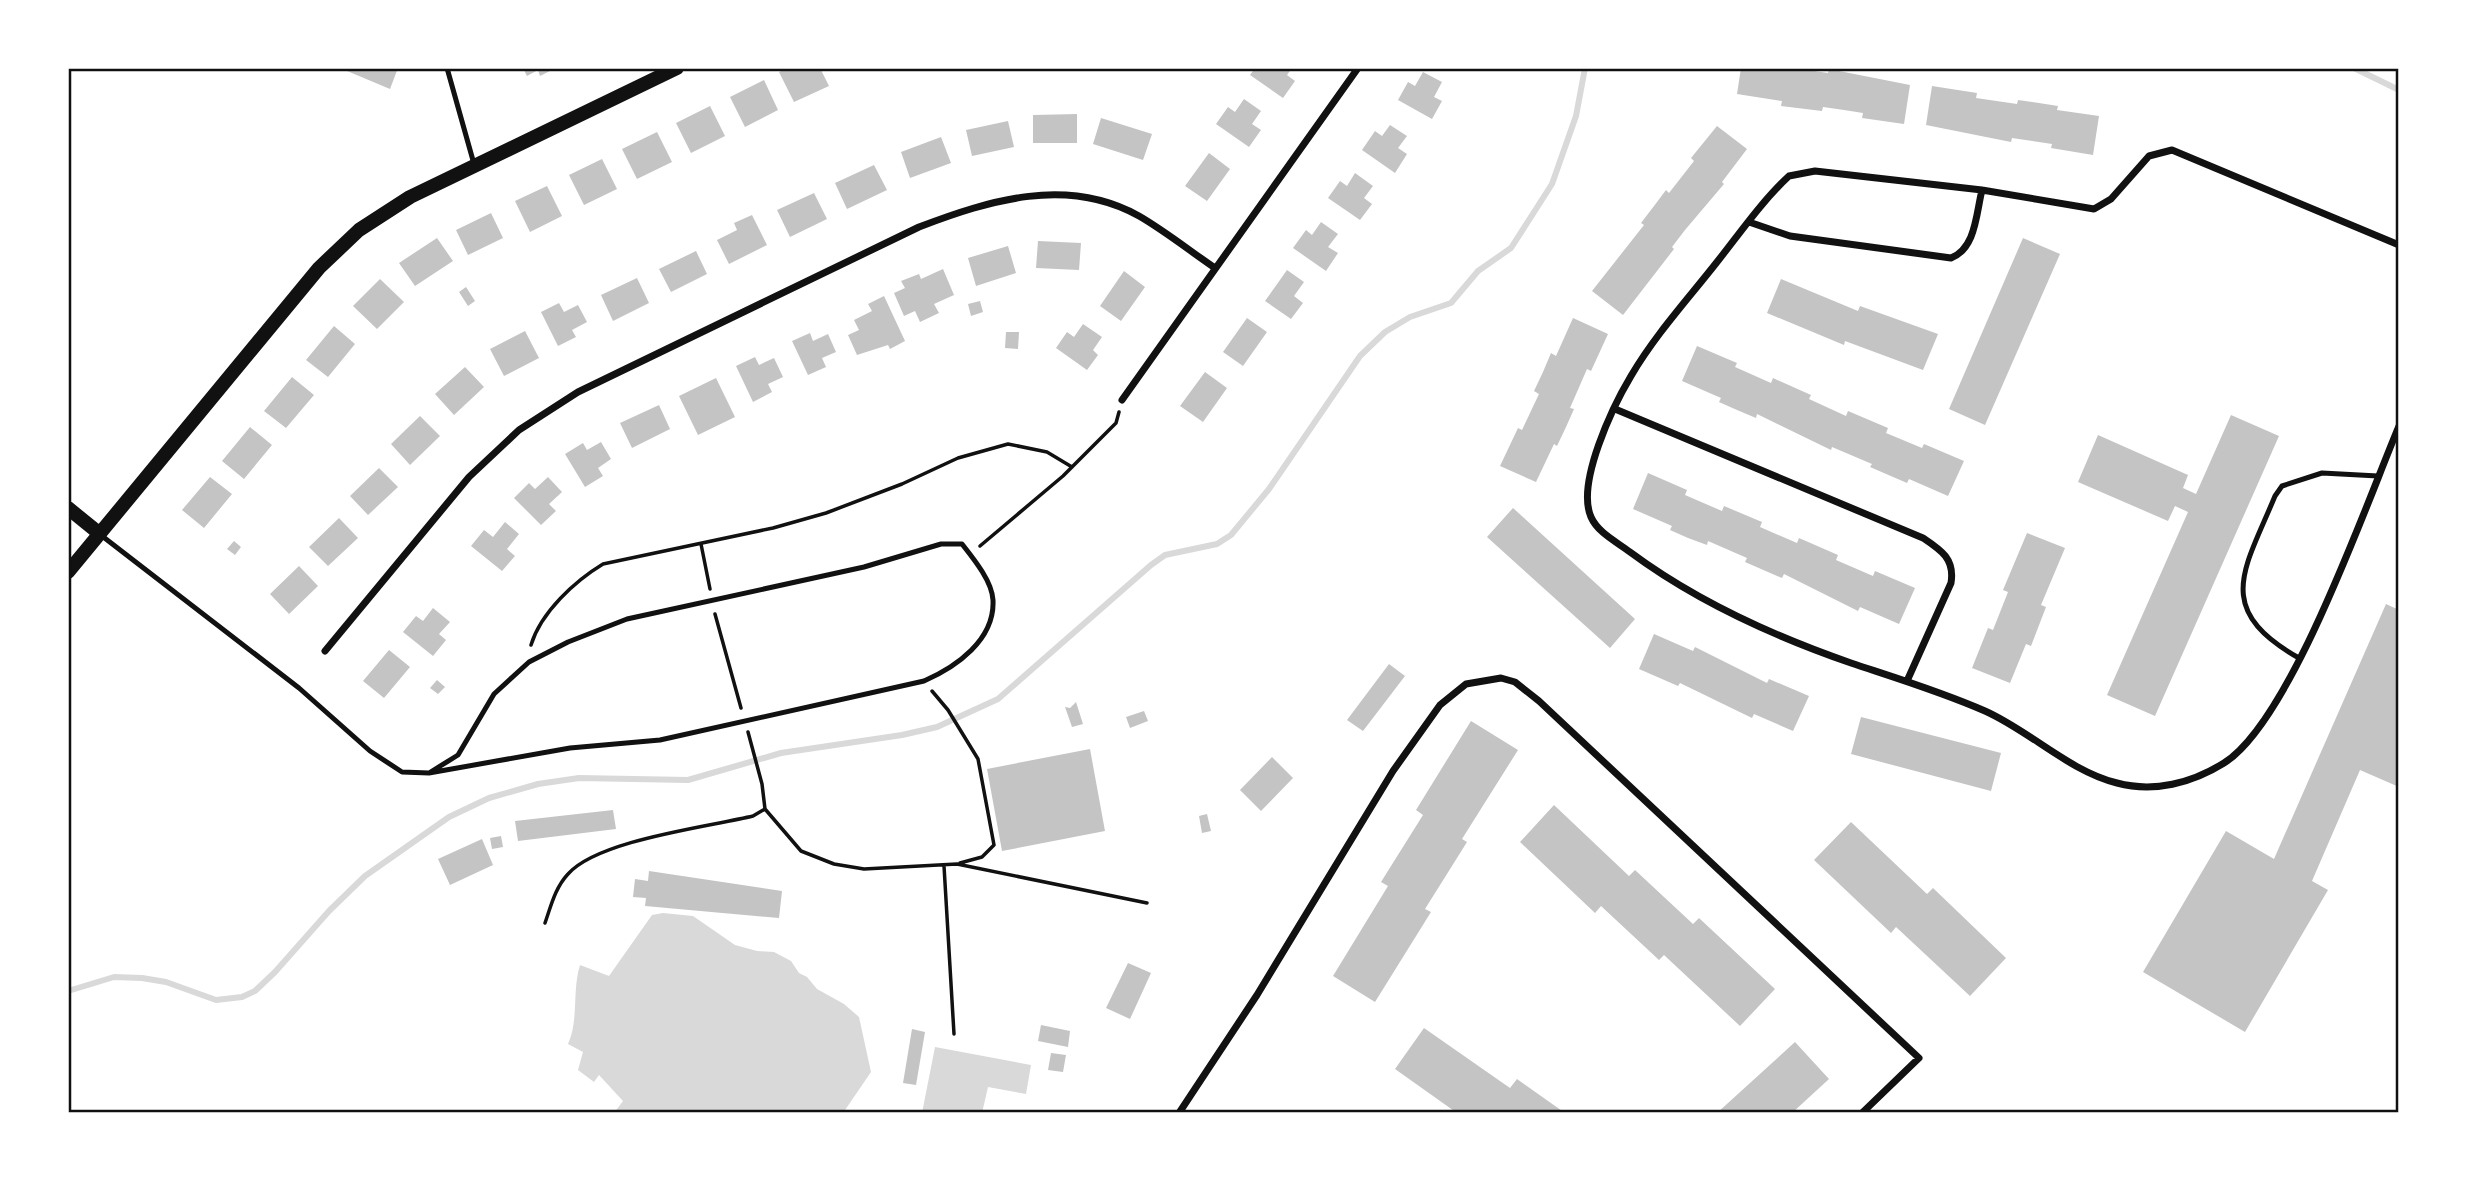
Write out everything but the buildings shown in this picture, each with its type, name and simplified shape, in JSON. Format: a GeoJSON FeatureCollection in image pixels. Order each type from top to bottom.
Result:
{"type":"FeatureCollection","features":[{"type":"Feature","properties":{"kind":"main road"},"geometry":{"type":"LineString","coordinates":[[68,572],[319,268],[369,224],[410,197],[474,164],[677,68]]}},
{"type":"Feature","properties":{"kind":"main road"},"geometry":{"type":"LineString","coordinates":[[68,508],[100,534]]}},
{"type":"Feature","properties":{"kind":"street"},"geometry":{"type":"LineString","coordinates":[[1122,400],[1358,68]]}},
{"type":"Feature","properties":{"kind":"street"},"geometry":{"type":"LineString","coordinates":[[2399,245],[2172,150],[2149,156],[2111,199],[2094,209],[1982,190],[1815,171],[1800,172],[1789,176],[1780,184],[1652,344],[1629,378],[1590,472],[1588,502],[1591,517],[1599,528],[1662,576],[1728,611],[1785,638],[1986,712],[2094,775],[2137,787],[2161,786],[2180,783],[2205,773],[2244,748],[2258,732],[2299,658],[2399,426]]}},
{"type":"Feature","properties":{"kind":"street"},"geometry":{"type":"LineString","coordinates":[[1749,222],[1790,236],[1951,258],[1962,254],[1969,243],[1982,190]]}},
{"type":"Feature","properties":{"kind":"street"},"geometry":{"type":"LineString","coordinates":[[325,651],[469,477],[502,445],[549,407],[919,227],[974,206],[1019,196],[1052,194],[1079,197],[1138,215],[1215,268]]}},
{"type":"Feature","properties":{"kind":"street"},"geometry":{"type":"LineString","coordinates":[[1615,409],[1923,538],[1942,551],[1953,572],[1951,583],[1907,681]]}},
{"type":"Feature","properties":{"kind":"street"},"geometry":{"type":"LineString","coordinates":[[1179,1113],[1257,995],[1393,771],[1440,705],[1466,684],[1501,678],[1515,682],[1539,701],[1919,1058],[1862,1113]]}},
{"type":"Feature","properties":{"kind":"lane"},"geometry":{"type":"LineString","coordinates":[[447,68],[474,164]]}},
{"type":"Feature","properties":{"kind":"lane"},"geometry":{"type":"LineString","coordinates":[[2299,658],[2263,632],[2251,615],[2241,587],[2275,496],[2282,486],[2322,473],[2378,476]]}},
{"type":"Feature","properties":{"kind":"lane"},"geometry":{"type":"LineString","coordinates":[[100,534],[299,688],[370,751],[402,772],[429,774],[570,748],[660,740],[924,681],[951,669],[976,645],[991,620],[993,598],[962,544],[941,544],[864,567],[627,619],[568,642],[530,662],[494,694],[458,755],[429,774]]}},
{"type":"Feature","properties":{"kind":"path"},"geometry":{"type":"LineString","coordinates":[[970,554],[1072,467],[1116,423],[1122,400]]}},
{"type":"Feature","properties":{"kind":"path"},"geometry":{"type":"LineString","coordinates":[[530,662],[533,638],[581,578],[603,564],[701,544],[826,513],[958,458],[1008,444],[1047,452],[1072,467]]}},
{"type":"Feature","properties":{"kind":"path"},"geometry":{"type":"LineString","coordinates":[[701,544],[712,601],[760,776],[765,809],[802,851],[816,859],[864,869],[957,864],[982,857],[994,845],[978,760],[948,710],[924,681]]}},
{"type":"Feature","properties":{"kind":"path"},"geometry":{"type":"LineString","coordinates":[[545,923],[556,892],[581,861],[607,849],[753,816],[765,809]]}},
{"type":"Feature","properties":{"kind":"path"},"geometry":{"type":"LineString","coordinates":[[957,864],[1147,904]]}},
{"type":"Feature","properties":{"kind":"path"},"geometry":{"type":"LineString","coordinates":[[944,866],[954,1034]]}},
{"type":"Feature","properties":{"kind":"shaded area"},"geometry":{"type":"Polygon","coordinates":[[[663,913],[693,916],[735,945],[774,952],[791,961],[799,973],[807,977],[817,989],[844,1004],[859,1017],[871,1072],[843,1113],[614,1113],[623,1101],[599,1075],[594,1082],[578,1070],[583,1052],[568,1044],[580,965],[609,976],[652,915],[663,913]]]}},
{"type":"Feature","properties":{"kind":"shaded area"},"geometry":{"type":"Polygon","coordinates":[[[935,1047],[1031,1065],[1026,1094],[988,1087],[982,1113],[922,1113],[935,1047]]]}},
{"type":"Feature","properties":{"kind":"waterway"},"geometry":{"type":"LineString","coordinates":[[68,991],[114,977],[166,982],[216,1000],[242,997],[255,991],[275,972],[329,911],[365,876],[449,817],[489,798],[538,784],[579,778],[688,780],[781,753],[902,735],[937,727],[998,699],[1165,555],[1217,544],[1231,535],[1269,489],[1360,356],[1385,332],[1410,317],[1451,303],[1478,271],[1511,248],[1552,184],[1576,116],[1585,68]]}},
{"type":"Feature","properties":{"kind":"waterway"},"geometry":{"type":"LineString","coordinates":[[2354,68],[2399,90]]}}]}
